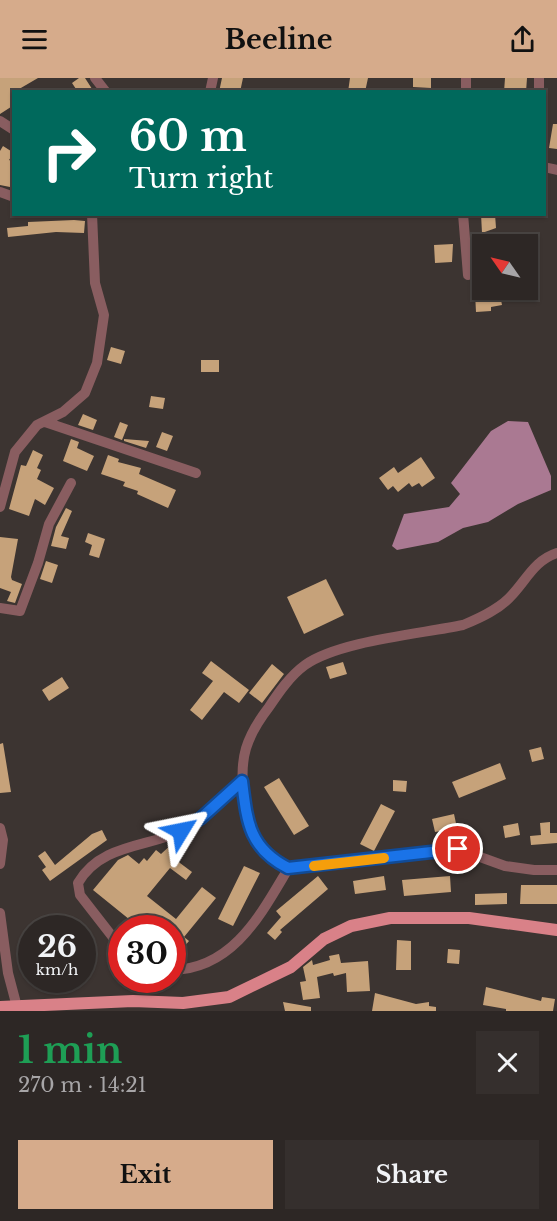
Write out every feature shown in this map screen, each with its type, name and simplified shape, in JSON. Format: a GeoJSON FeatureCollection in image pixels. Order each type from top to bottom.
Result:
{"type":"FeatureCollection","features":[{"type":"Feature","properties":{"kind":"main road"},"geometry":{"type":"LineString","coordinates":[[8,1008],[134,1006],[229,997],[291,967],[324,939],[351,926],[390,918],[469,918],[557,930]]}},
{"type":"Feature","properties":{"kind":"street"},"geometry":{"type":"LineString","coordinates":[[95,78],[104,90]]}},
{"type":"Feature","properties":{"kind":"street"},"geometry":{"type":"LineString","coordinates":[[0,507],[6,465],[37,425],[45,422],[85,393],[98,363],[104,315],[95,283],[92,216]]}},
{"type":"Feature","properties":{"kind":"street"},"geometry":{"type":"LineString","coordinates":[[463,216],[468,275]]}},
{"type":"Feature","properties":{"kind":"street"},"geometry":{"type":"LineString","coordinates":[[45,422],[196,473]]}},
{"type":"Feature","properties":{"kind":"street"},"geometry":{"type":"LineString","coordinates":[[0,608],[20,611],[38,563],[49,524],[71,483]]}},
{"type":"Feature","properties":{"kind":"street"},"geometry":{"type":"LineString","coordinates":[[557,553],[534,566],[511,596],[480,618],[463,625],[329,652],[304,666],[281,690],[246,743],[242,781],[245,807],[255,843],[274,861],[288,868],[458,849],[506,866],[557,870]]}},
{"type":"Feature","properties":{"kind":"street"},"geometry":{"type":"LineString","coordinates":[[108,931],[80,895],[78,883],[83,873],[126,846],[181,831],[201,818],[242,781]]}},
{"type":"Feature","properties":{"kind":"street"},"geometry":{"type":"LineString","coordinates":[[0,828],[3,840],[0,864]]}},
{"type":"Feature","properties":{"kind":"street"},"geometry":{"type":"LineString","coordinates":[[186,969],[201,967],[218,958],[254,925],[288,868]]}},
{"type":"Feature","properties":{"kind":"street"},"geometry":{"type":"LineString","coordinates":[[0,913],[8,974],[8,1008]]}},
{"type":"Feature","properties":{"kind":"shaded area"},"geometry":{"type":"Polygon","coordinates":[[[508,421],[528,422],[551,476],[551,490],[518,504],[488,522],[463,528],[438,542],[397,550],[392,546],[404,514],[449,507],[460,494],[451,483],[491,431],[508,421]]]}},
{"type":"Feature","properties":{"kind":"building"},"geometry":{"type":"Polygon","coordinates":[[[0,78],[38,78],[17,90],[12,90],[12,106],[0,114],[0,78]]]}},
{"type":"Feature","properties":{"kind":"building"},"geometry":{"type":"Polygon","coordinates":[[[79,78],[85,78],[93,90],[77,90],[72,83],[79,78]]]}},
{"type":"Feature","properties":{"kind":"building"},"geometry":{"type":"Polygon","coordinates":[[[222,78],[243,78],[240,90],[219,90],[222,78]]]}},
{"type":"Feature","properties":{"kind":"building"},"geometry":{"type":"Polygon","coordinates":[[[350,78],[368,78],[365,90],[348,90],[350,78]]]}},
{"type":"Feature","properties":{"kind":"building"},"geometry":{"type":"Polygon","coordinates":[[[413,78],[431,78],[431,88],[413,87],[413,78]]]}},
{"type":"Feature","properties":{"kind":"building"},"geometry":{"type":"Polygon","coordinates":[[[505,78],[527,78],[526,90],[504,90],[505,78]]]}},
{"type":"Feature","properties":{"kind":"building"},"geometry":{"type":"Polygon","coordinates":[[[553,124],[557,124],[557,149],[549,148],[553,124]]]}},
{"type":"Feature","properties":{"kind":"building"},"geometry":{"type":"Polygon","coordinates":[[[3,146],[12,152],[9,160],[12,161],[10,187],[0,185],[0,151],[3,146]]]}},
{"type":"Feature","properties":{"kind":"building"},"geometry":{"type":"Polygon","coordinates":[[[481,216],[495,216],[496,228],[482,233],[481,216]]]}},
{"type":"Feature","properties":{"kind":"building"},"geometry":{"type":"Polygon","coordinates":[[[85,221],[84,233],[56,232],[8,237],[7,228],[28,226],[28,222],[85,221]]]}},
{"type":"Feature","properties":{"kind":"building"},"geometry":{"type":"Polygon","coordinates":[[[453,244],[452,262],[435,263],[434,245],[453,244]]]}},
{"type":"Feature","properties":{"kind":"building"},"geometry":{"type":"Polygon","coordinates":[[[475,300],[501,300],[502,305],[491,307],[491,311],[476,312],[475,300]]]}},
{"type":"Feature","properties":{"kind":"building"},"geometry":{"type":"Polygon","coordinates":[[[111,347],[125,351],[121,364],[107,360],[111,347]]]}},
{"type":"Feature","properties":{"kind":"building"},"geometry":{"type":"Polygon","coordinates":[[[201,360],[219,360],[219,372],[201,372],[201,360]]]}},
{"type":"Feature","properties":{"kind":"building"},"geometry":{"type":"Polygon","coordinates":[[[151,396],[165,398],[163,409],[149,407],[151,396]]]}},
{"type":"Feature","properties":{"kind":"building"},"geometry":{"type":"Polygon","coordinates":[[[83,414],[97,420],[93,430],[78,425],[83,414]]]}},
{"type":"Feature","properties":{"kind":"building"},"geometry":{"type":"Polygon","coordinates":[[[120,422],[128,425],[122,440],[114,437],[120,422]]]}},
{"type":"Feature","properties":{"kind":"building"},"geometry":{"type":"Polygon","coordinates":[[[162,432],[173,436],[167,451],[156,447],[162,432]]]}},
{"type":"Feature","properties":{"kind":"building"},"geometry":{"type":"Polygon","coordinates":[[[71,439],[79,442],[77,448],[94,456],[87,471],[63,461],[71,439]]]}},
{"type":"Feature","properties":{"kind":"building"},"geometry":{"type":"Polygon","coordinates":[[[124,439],[149,441],[146,448],[124,441],[124,439]]]}},
{"type":"Feature","properties":{"kind":"building"},"geometry":{"type":"Polygon","coordinates":[[[33,450],[43,455],[37,468],[41,470],[37,479],[54,488],[45,505],[35,499],[29,516],[9,509],[21,465],[26,466],[33,450]]]}},
{"type":"Feature","properties":{"kind":"building"},"geometry":{"type":"Polygon","coordinates":[[[108,455],[119,459],[118,462],[141,468],[139,474],[176,490],[168,508],[137,494],[138,491],[123,486],[125,482],[101,474],[108,455]]]}},
{"type":"Feature","properties":{"kind":"building"},"geometry":{"type":"Polygon","coordinates":[[[421,457],[435,478],[422,487],[419,483],[412,487],[409,483],[398,492],[393,486],[388,490],[379,478],[394,467],[398,473],[421,457]]]}},
{"type":"Feature","properties":{"kind":"building"},"geometry":{"type":"Polygon","coordinates":[[[66,508],[72,511],[61,536],[69,538],[66,549],[51,546],[56,527],[66,508]]]}},
{"type":"Feature","properties":{"kind":"building"},"geometry":{"type":"Polygon","coordinates":[[[88,533],[105,539],[99,558],[89,555],[92,545],[85,542],[88,533]]]}},
{"type":"Feature","properties":{"kind":"building"},"geometry":{"type":"Polygon","coordinates":[[[0,537],[18,539],[11,577],[12,580],[22,584],[15,603],[7,601],[11,592],[0,588],[0,537]]]}},
{"type":"Feature","properties":{"kind":"building"},"geometry":{"type":"Polygon","coordinates":[[[46,561],[58,565],[52,583],[40,579],[46,561]]]}},
{"type":"Feature","properties":{"kind":"building"},"geometry":{"type":"Polygon","coordinates":[[[326,579],[344,615],[304,634],[287,597],[326,579]]]}},
{"type":"Feature","properties":{"kind":"building"},"geometry":{"type":"Polygon","coordinates":[[[211,661],[249,690],[239,703],[224,692],[202,720],[190,710],[213,681],[202,673],[211,661]]]}},
{"type":"Feature","properties":{"kind":"building"},"geometry":{"type":"Polygon","coordinates":[[[343,662],[347,674],[330,679],[326,667],[343,662]]]}},
{"type":"Feature","properties":{"kind":"building"},"geometry":{"type":"Polygon","coordinates":[[[272,664],[284,674],[262,703],[249,693],[272,664]]]}},
{"type":"Feature","properties":{"kind":"building"},"geometry":{"type":"Polygon","coordinates":[[[62,677],[69,688],[49,701],[42,690],[62,677]]]}},
{"type":"Feature","properties":{"kind":"building"},"geometry":{"type":"Polygon","coordinates":[[[3,743],[11,792],[0,793],[0,744],[3,743]]]}},
{"type":"Feature","properties":{"kind":"building"},"geometry":{"type":"Polygon","coordinates":[[[541,747],[544,759],[532,762],[529,750],[541,747]]]}},
{"type":"Feature","properties":{"kind":"building"},"geometry":{"type":"Polygon","coordinates":[[[500,763],[506,779],[459,798],[452,782],[500,763]]]}},
{"type":"Feature","properties":{"kind":"building"},"geometry":{"type":"Polygon","coordinates":[[[279,778],[309,826],[294,835],[264,787],[279,778]]]}},
{"type":"Feature","properties":{"kind":"building"},"geometry":{"type":"Polygon","coordinates":[[[393,780],[407,781],[406,792],[393,791],[393,780]]]}},
{"type":"Feature","properties":{"kind":"building"},"geometry":{"type":"Polygon","coordinates":[[[381,804],[395,811],[374,851],[360,844],[381,804]]]}},
{"type":"Feature","properties":{"kind":"building"},"geometry":{"type":"Polygon","coordinates":[[[454,814],[457,828],[435,832],[432,819],[454,814]]]}},
{"type":"Feature","properties":{"kind":"building"},"geometry":{"type":"Polygon","coordinates":[[[550,822],[550,833],[557,833],[557,843],[531,845],[530,836],[541,835],[540,823],[550,822]]]}},
{"type":"Feature","properties":{"kind":"building"},"geometry":{"type":"Polygon","coordinates":[[[518,823],[520,835],[505,838],[503,826],[518,823]]]}},
{"type":"Feature","properties":{"kind":"building"},"geometry":{"type":"Polygon","coordinates":[[[102,830],[107,840],[50,881],[42,870],[46,867],[38,856],[45,851],[55,865],[92,834],[102,830]]]}},
{"type":"Feature","properties":{"kind":"building"},"geometry":{"type":"Polygon","coordinates":[[[173,843],[183,851],[176,860],[192,872],[186,880],[170,868],[147,896],[171,915],[124,915],[93,890],[118,860],[128,855],[139,864],[144,858],[147,861],[156,850],[161,854],[173,843]]]}},
{"type":"Feature","properties":{"kind":"building"},"geometry":{"type":"Polygon","coordinates":[[[244,866],[260,873],[233,926],[218,919],[244,866]]]}},
{"type":"Feature","properties":{"kind":"building"},"geometry":{"type":"Polygon","coordinates":[[[318,876],[328,889],[280,930],[282,932],[275,940],[267,933],[281,917],[276,911],[318,876]]]}},
{"type":"Feature","properties":{"kind":"building"},"geometry":{"type":"Polygon","coordinates":[[[384,876],[386,890],[355,894],[353,881],[384,876]]]}},
{"type":"Feature","properties":{"kind":"building"},"geometry":{"type":"Polygon","coordinates":[[[450,876],[451,892],[404,896],[402,880],[450,876]]]}},
{"type":"Feature","properties":{"kind":"building"},"geometry":{"type":"Polygon","coordinates":[[[521,885],[557,885],[557,904],[520,904],[521,885]]]}},
{"type":"Feature","properties":{"kind":"building"},"geometry":{"type":"Polygon","coordinates":[[[202,887],[216,898],[186,935],[186,915],[179,915],[202,887]]]}},
{"type":"Feature","properties":{"kind":"building"},"geometry":{"type":"Polygon","coordinates":[[[507,893],[507,904],[475,905],[475,894],[507,893]]]}},
{"type":"Feature","properties":{"kind":"building"},"geometry":{"type":"Polygon","coordinates":[[[397,940],[411,941],[411,970],[396,970],[397,940]]]}},
{"type":"Feature","properties":{"kind":"building"},"geometry":{"type":"Polygon","coordinates":[[[448,949],[460,950],[459,964],[447,963],[448,949]]]}},
{"type":"Feature","properties":{"kind":"building"},"geometry":{"type":"Polygon","coordinates":[[[339,954],[341,963],[368,961],[370,991],[347,992],[346,973],[334,976],[333,973],[317,977],[320,998],[303,1000],[300,982],[306,981],[303,967],[312,960],[313,965],[330,960],[329,956],[339,954]]]}},
{"type":"Feature","properties":{"kind":"building"},"geometry":{"type":"Polygon","coordinates":[[[486,987],[541,1001],[542,997],[555,999],[553,1011],[506,1011],[506,1009],[483,1005],[486,987]]]}},
{"type":"Feature","properties":{"kind":"building"},"geometry":{"type":"Polygon","coordinates":[[[375,993],[416,1004],[429,1002],[429,1006],[436,1007],[436,1011],[372,1011],[375,993]]]}},
{"type":"Feature","properties":{"kind":"building"},"geometry":{"type":"Polygon","coordinates":[[[283,1002],[311,1007],[311,1011],[285,1011],[283,1002]]]}},
{"type":"Feature","properties":{"kind":"slow traffic"},"geometry":{"type":"LineString","coordinates":[[314,866],[384,858]]}},
{"type":"Feature","properties":{"kind":"route"},"geometry":{"type":"LineString","coordinates":[[181,831],[201,818],[242,781],[245,807],[255,843],[274,861],[288,868],[458,849]]}}]}
